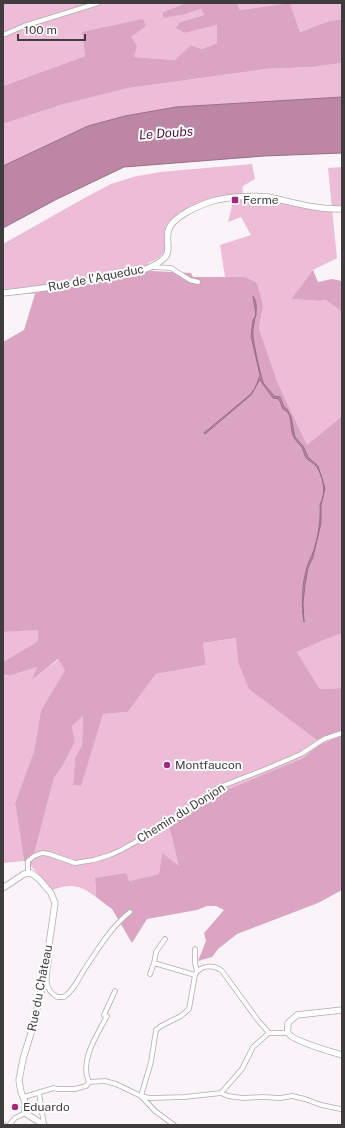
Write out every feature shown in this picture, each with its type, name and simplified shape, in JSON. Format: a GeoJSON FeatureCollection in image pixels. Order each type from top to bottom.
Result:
{"type":"FeatureCollection","features":[{"type":"Feature","properties":{"kind":"street"},"geometry":{"type":"LineString","coordinates":[[3,35],[24,26],[98,3]]}},
{"type":"Feature","properties":{"kind":"street","name":"Rue de l'Aqueduc"},"geometry":{"type":"LineString","coordinates":[[3,293],[73,285],[150,267],[163,260],[167,254],[169,246],[168,232],[175,220],[186,212],[214,201],[266,197],[314,208],[342,209]]}},
{"type":"Feature","properties":{"kind":"street"},"geometry":{"type":"LineString","coordinates":[[150,267],[171,268],[190,280],[198,282]]}},
{"type":"Feature","properties":{"kind":"street","name":"Chemin du Donjon"},"geometry":{"type":"LineString","coordinates":[[28,873],[28,861],[34,856],[42,853],[75,863],[94,860],[121,850],[183,813],[217,788],[302,754],[324,739],[342,733]]}},
{"type":"Feature","properties":{"kind":"street"},"geometry":{"type":"LineString","coordinates":[[3,888],[28,873]]}},
{"type":"Feature","properties":{"kind":"street","name":"Rue du Château"},"geometry":{"type":"LineString","coordinates":[[25,1113],[25,1102],[21,1092],[19,1080],[41,994],[55,903],[51,893],[39,879],[28,873]]}},
{"type":"Feature","properties":{"kind":"street"},"geometry":{"type":"LineString","coordinates":[[48,949],[50,953],[47,984],[48,990],[57,997],[64,997],[68,995],[119,920],[130,912]]}},
{"type":"Feature","properties":{"kind":"street"},"geometry":{"type":"LineString","coordinates":[[150,974],[156,952],[165,939]]}},
{"type":"Feature","properties":{"kind":"street"},"geometry":{"type":"LineString","coordinates":[[141,1096],[151,1062],[156,1030],[181,1016],[189,1009],[196,973],[195,949]]}},
{"type":"Feature","properties":{"kind":"street"},"geometry":{"type":"LineString","coordinates":[[154,963],[196,973]]}},
{"type":"Feature","properties":{"kind":"street"},"geometry":{"type":"LineString","coordinates":[[196,973],[205,966],[219,968],[269,1033]]}},
{"type":"Feature","properties":{"kind":"street"},"geometry":{"type":"LineString","coordinates":[[89,1082],[86,1076],[88,1051],[106,1016],[104,1015],[115,991]]}},
{"type":"Feature","properties":{"kind":"street"},"geometry":{"type":"LineString","coordinates":[[288,1033],[288,1023],[297,1016],[342,1010]]}},
{"type":"Feature","properties":{"kind":"street"},"geometry":{"type":"LineString","coordinates":[[221,1093],[242,1069],[253,1047],[269,1033],[288,1033],[303,1042],[342,1055]]}},
{"type":"Feature","properties":{"kind":"street"},"geometry":{"type":"LineString","coordinates":[[24,1097],[54,1088],[75,1089],[86,1086],[89,1082],[105,1081],[116,1084],[141,1096],[155,1098],[185,1097],[221,1093],[228,1096],[243,1098],[280,1098],[292,1096],[341,1109]]}},
{"type":"Feature","properties":{"kind":"street"},"geometry":{"type":"LineString","coordinates":[[39,1093],[44,1125]]}},
{"type":"Feature","properties":{"kind":"street"},"geometry":{"type":"LineString","coordinates":[[141,1096],[155,1111],[174,1125]]}},
{"type":"Feature","properties":{"kind":"street"},"geometry":{"type":"LineString","coordinates":[[8,1125],[15,1118],[25,1113],[44,1125]]}},
{"type":"Feature","properties":{"kind":"shaded area"},"geometry":{"type":"Polygon","coordinates":[[[3,3],[186,3],[163,12],[186,14],[201,9],[204,15],[180,22],[185,33],[217,25],[217,43],[202,49],[191,45],[176,60],[133,57],[82,32],[85,56],[3,86],[3,3]]]}},
{"type":"Feature","properties":{"kind":"shaded area"},"geometry":{"type":"Polygon","coordinates":[[[186,3],[237,3],[240,10],[290,3],[300,32],[329,21],[342,19],[342,63],[313,67],[266,69],[129,88],[61,105],[3,124],[3,86],[85,56],[82,32],[143,19],[146,26],[131,37],[137,46],[134,57],[175,60],[191,45],[202,49],[217,43],[217,25],[185,33],[176,28],[180,22],[204,15],[201,9],[186,14],[163,18],[163,12],[186,3]]]}},
{"type":"Feature","properties":{"kind":"shaded area"},"geometry":{"type":"Polygon","coordinates":[[[237,3],[290,3],[240,10],[237,3]]]}},
{"type":"Feature","properties":{"kind":"shaded area"},"geometry":{"type":"Polygon","coordinates":[[[290,3],[342,3],[342,19],[329,21],[300,32],[290,3]]]}},
{"type":"Feature","properties":{"kind":"shaded area"},"geometry":{"type":"Polygon","coordinates":[[[342,63],[342,97],[176,107],[125,116],[88,126],[3,166],[3,124],[61,105],[129,88],[266,69],[313,67],[342,63]]]}},
{"type":"Feature","properties":{"kind":"shaded area"},"geometry":{"type":"Polygon","coordinates":[[[252,164],[255,179],[243,186],[242,198],[254,197],[332,209],[337,258],[313,270],[291,299],[326,300],[342,312],[342,416],[307,445],[277,381],[259,328],[262,312],[245,277],[225,277],[220,245],[251,235],[241,217],[228,222],[232,206],[231,197],[208,201],[194,206],[170,221],[167,224],[165,231],[166,247],[163,254],[157,259],[148,263],[151,271],[35,294],[3,292],[3,244],[111,184],[133,177],[160,172],[252,164]]]}},
{"type":"Feature","properties":{"kind":"shaded area"},"geometry":{"type":"Polygon","coordinates":[[[342,167],[342,209],[332,209],[328,168],[342,167]]]}},
{"type":"Feature","properties":{"kind":"shaded area"},"geometry":{"type":"Polygon","coordinates":[[[313,270],[318,282],[332,279],[342,281],[342,312],[326,300],[291,299],[313,270]]]}},
{"type":"Feature","properties":{"kind":"shaded area"},"geometry":{"type":"Polygon","coordinates":[[[151,271],[191,273],[193,277],[245,277],[257,283],[263,306],[259,328],[277,381],[307,445],[342,416],[342,636],[340,634],[297,652],[320,689],[342,688],[342,731],[317,740],[249,689],[238,662],[236,638],[203,643],[206,665],[156,674],[128,712],[103,714],[81,786],[73,785],[75,758],[82,745],[83,716],[72,726],[75,742],[62,767],[54,778],[31,866],[24,861],[15,803],[34,751],[41,710],[65,670],[58,659],[32,680],[37,667],[9,676],[3,674],[3,662],[38,641],[38,630],[3,632],[3,342],[24,330],[35,294],[56,286],[151,271]]]}},
{"type":"Feature","properties":{"kind":"shaded area"},"geometry":{"type":"Polygon","coordinates":[[[38,629],[38,641],[3,662],[3,632],[38,629]]]}},
{"type":"Feature","properties":{"kind":"shaded area"},"geometry":{"type":"Polygon","coordinates":[[[340,634],[342,636],[342,688],[320,689],[297,652],[340,634]]]}},
{"type":"Feature","properties":{"kind":"shaded area"},"geometry":{"type":"Polygon","coordinates":[[[237,638],[238,662],[317,740],[342,731],[342,735],[319,745],[303,758],[226,790],[179,866],[162,854],[159,874],[129,881],[95,878],[96,897],[76,886],[65,886],[52,890],[31,866],[54,778],[62,767],[75,742],[72,726],[83,716],[82,745],[75,758],[73,785],[80,786],[103,714],[128,712],[156,674],[206,665],[203,643],[237,638]]]}},
{"type":"Feature","properties":{"kind":"shaded area"},"geometry":{"type":"Polygon","coordinates":[[[59,659],[65,670],[41,710],[34,751],[15,803],[24,861],[3,863],[3,674],[9,676],[37,667],[33,679],[59,659]]]}},
{"type":"Feature","properties":{"kind":"shaded area"},"geometry":{"type":"Polygon","coordinates":[[[342,735],[342,890],[318,903],[237,934],[218,949],[212,957],[198,961],[206,941],[204,933],[224,910],[216,906],[207,906],[197,910],[147,919],[132,943],[112,909],[96,897],[95,878],[126,873],[129,881],[159,874],[162,853],[179,866],[169,825],[226,790],[303,758],[319,745],[342,735]]]}},
{"type":"Feature","properties":{"kind":"water","name":"Le Doubs"},"geometry":{"type":"Polygon","coordinates":[[[342,97],[342,153],[264,156],[124,167],[57,199],[3,228],[3,166],[88,126],[125,116],[176,107],[342,97]]]}},
{"type":"Feature","properties":{"kind":"water"},"geometry":{"type":"Polygon","coordinates":[[[253,296],[256,306],[256,314],[253,296]]]}},
{"type":"Feature","properties":{"kind":"water"},"geometry":{"type":"Polygon","coordinates":[[[255,316],[253,339],[264,384],[274,396],[280,397],[284,407],[287,409],[291,417],[295,437],[303,446],[308,457],[318,466],[320,473],[315,465],[306,458],[302,448],[295,439],[287,411],[283,409],[279,399],[273,398],[260,379],[251,395],[205,434],[204,433],[251,394],[256,386],[260,375],[251,336],[255,316]]]}},
{"type":"Feature","properties":{"kind":"water"},"geometry":{"type":"Polygon","coordinates":[[[322,478],[325,488],[321,505],[321,523],[313,557],[308,568],[305,585],[303,603],[304,622],[302,602],[304,580],[319,530],[320,504],[324,490],[322,478]]]}},
{"type":"Feature","properties":{"kind":"place","name":"Ferme"},"geometry":{"type":"Point","coordinates":[235,200]}},
{"type":"Feature","properties":{"kind":"place","name":"Montfaucon"},"geometry":{"type":"Point","coordinates":[167,765]}},
{"type":"Feature","properties":{"kind":"place","name":"Eduardo"},"geometry":{"type":"Point","coordinates":[15,1107]}}]}
